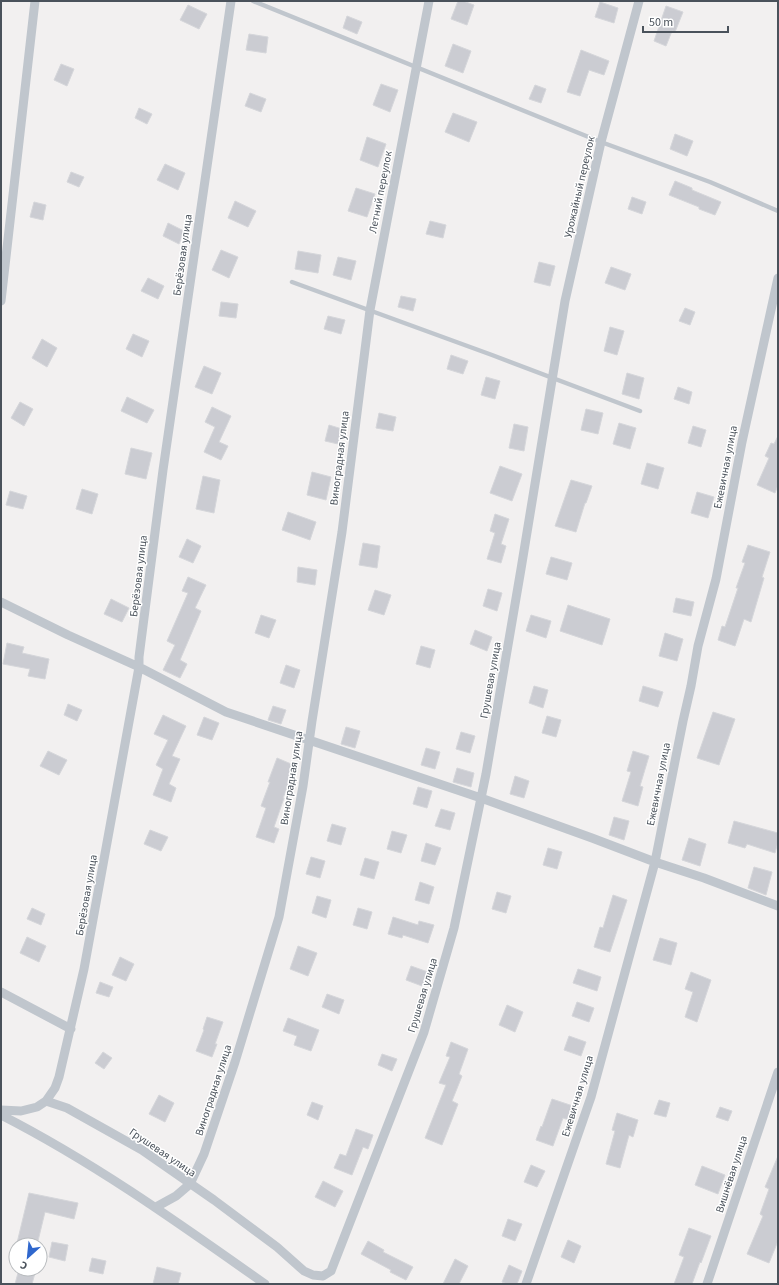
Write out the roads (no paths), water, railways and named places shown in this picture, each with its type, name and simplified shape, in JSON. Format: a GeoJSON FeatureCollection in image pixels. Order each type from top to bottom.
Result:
{"type":"FeatureCollection","features":[{"type":"Feature","properties":{"kind":"street"},"geometry":{"type":"LineString","coordinates":[[1,301],[35,1]]}},
{"type":"Feature","properties":{"kind":"street","name":"Берёзовая улица"},"geometry":{"type":"LineString","coordinates":[[46,1102],[55,1088],[71,1029],[84,969],[139,667],[139,657],[163,470],[231,1]]}},
{"type":"Feature","properties":{"kind":"street","name":"Летний переулок"},"geometry":{"type":"LineString","coordinates":[[368,322],[429,1]]}},
{"type":"Feature","properties":{"kind":"street","name":"Урожайный переулок"},"geometry":{"type":"LineString","coordinates":[[553,379],[565,301],[601,142],[639,1]]}},
{"type":"Feature","properties":{"kind":"street","name":"Ежевичная улица"},"geometry":{"type":"LineString","coordinates":[[526,1284],[591,1097],[655,862],[698,646],[716,579],[742,442],[778,278]]}},
{"type":"Feature","properties":{"kind":"street","name":"Виноградная улица"},"geometry":{"type":"LineString","coordinates":[[156,1207],[176,1196],[190,1184],[204,1154],[233,1069],[279,917],[303,786],[342,532],[368,322]]}},
{"type":"Feature","properties":{"kind":"street","name":"Грушевая улица"},"geometry":{"type":"LineString","coordinates":[[46,1102],[67,1108],[142,1150],[278,1247],[304,1271],[313,1275],[323,1276],[331,1271],[424,1032],[454,928],[481,798],[553,379]]}},
{"type":"Feature","properties":{"kind":"street"},"geometry":{"type":"LineString","coordinates":[[1,602],[68,635],[139,667],[226,712],[481,798],[778,906]]}},
{"type":"Feature","properties":{"kind":"street"},"geometry":{"type":"LineString","coordinates":[[1,992],[71,1029]]}},
{"type":"Feature","properties":{"kind":"street","name":"Вишнёвая улица"},"geometry":{"type":"LineString","coordinates":[[707,1284],[778,1072]]}},
{"type":"Feature","properties":{"kind":"street"},"geometry":{"type":"LineString","coordinates":[[1,1110],[21,1111],[37,1107],[46,1102]]}},
{"type":"Feature","properties":{"kind":"street"},"geometry":{"type":"LineString","coordinates":[[1,1116],[35,1133],[75,1156],[156,1207],[266,1284]]}},
{"type":"Feature","properties":{"kind":"lane"},"geometry":{"type":"LineString","coordinates":[[253,1],[601,142],[710,182],[778,211]]}},
{"type":"Feature","properties":{"kind":"lane"},"geometry":{"type":"LineString","coordinates":[[292,282],[640,412]]}}]}
